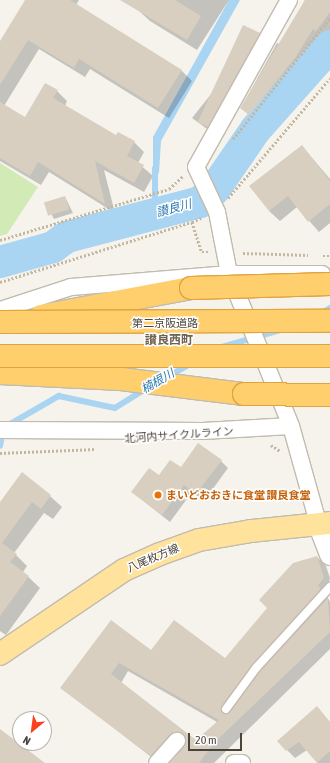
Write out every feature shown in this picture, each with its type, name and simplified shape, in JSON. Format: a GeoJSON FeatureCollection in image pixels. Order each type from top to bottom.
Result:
{"type":"FeatureCollection","features":[{"type":"Feature","properties":{"kind":"highway"},"geometry":{"type":"LineString","coordinates":[[28,319],[191,288],[330,284]]}},
{"type":"Feature","properties":{"kind":"highway","name":"第二京阪道路"},"geometry":{"type":"LineString","coordinates":[[0,322],[330,321]]}},
{"type":"Feature","properties":{"kind":"highway"},"geometry":{"type":"LineString","coordinates":[[0,356],[330,356]]}},
{"type":"Feature","properties":{"kind":"highway"},"geometry":{"type":"LineString","coordinates":[[0,373],[121,379],[244,394],[330,395]]}},
{"type":"Feature","properties":{"kind":"main road","name":"八尾枚方線"},"geometry":{"type":"LineString","coordinates":[[0,654],[92,590],[160,554],[199,540],[251,531],[325,525]]}},
{"type":"Feature","properties":{"kind":"street"},"geometry":{"type":"LineString","coordinates":[[288,0],[197,171],[215,209],[222,253],[229,274],[291,426],[325,525],[330,555]]}},
{"type":"Feature","properties":{"kind":"street"},"geometry":{"type":"LineString","coordinates":[[0,310],[71,287],[229,274],[330,274]]}},
{"type":"Feature","properties":{"kind":"street"},"geometry":{"type":"LineString","coordinates":[[0,430],[203,431],[291,426]]}},
{"type":"Feature","properties":{"kind":"street"},"geometry":{"type":"LineString","coordinates":[[157,763],[177,741]]}},
{"type":"Feature","properties":{"kind":"street"},"geometry":{"type":"LineString","coordinates":[[234,763],[242,763]]}},
{"type":"Feature","properties":{"kind":"lane"},"geometry":{"type":"LineString","coordinates":[[226,709],[256,668],[330,587]]}},
{"type":"Feature","properties":{"kind":"path"},"geometry":{"type":"LineString","coordinates":[[227,146],[330,18]]}},
{"type":"Feature","properties":{"kind":"path"},"geometry":{"type":"LineString","coordinates":[[0,282],[192,222],[215,209],[330,78]]}},
{"type":"Feature","properties":{"kind":"path"},"geometry":{"type":"LineString","coordinates":[[0,240],[169,189],[197,171]]}},
{"type":"Feature","properties":{"kind":"path"},"geometry":{"type":"LineString","coordinates":[[192,222],[202,252],[330,256]]}},
{"type":"Feature","properties":{"kind":"path"},"geometry":{"type":"LineString","coordinates":[[268,443],[283,454]]}},
{"type":"Feature","properties":{"kind":"path"},"geometry":{"type":"LineString","coordinates":[[0,453],[102,449]]}},
{"type":"Feature","properties":{"kind":"green space"},"geometry":{"type":"Polygon","coordinates":[[[0,163],[38,187],[7,234],[0,236],[0,163]]]}},
{"type":"Feature","properties":{"kind":"water"},"geometry":{"type":"Polygon","coordinates":[[[229,0],[240,0],[161,141],[159,173],[153,176],[153,137],[229,0]]]}},
{"type":"Feature","properties":{"kind":"building"},"geometry":{"type":"Polygon","coordinates":[[[25,0],[70,0],[182,70],[158,108],[79,59],[74,68],[28,40],[0,85],[0,41],[25,0]]]}},
{"type":"Feature","properties":{"kind":"building"},"geometry":{"type":"Polygon","coordinates":[[[120,0],[175,0],[201,16],[187,40],[120,0]]]}},
{"type":"Feature","properties":{"kind":"building"},"geometry":{"type":"Polygon","coordinates":[[[305,0],[330,0],[330,12],[316,31],[313,29],[295,58],[249,115],[240,108],[305,0]]]}},
{"type":"Feature","properties":{"kind":"building"},"geometry":{"type":"Polygon","coordinates":[[[243,25],[260,33],[215,130],[198,122],[243,25]]]}},
{"type":"Feature","properties":{"kind":"building"},"geometry":{"type":"Polygon","coordinates":[[[45,83],[58,90],[53,98],[116,135],[118,132],[135,141],[127,156],[144,165],[134,183],[95,161],[105,204],[38,162],[30,176],[0,158],[0,102],[25,117],[45,83]]]}},
{"type":"Feature","properties":{"kind":"building"},"geometry":{"type":"Polygon","coordinates":[[[302,145],[330,181],[330,204],[308,222],[288,196],[269,211],[249,186],[302,145]]]}},
{"type":"Feature","properties":{"kind":"building"},"geometry":{"type":"Polygon","coordinates":[[[65,196],[69,209],[48,216],[44,202],[65,196]]]}},
{"type":"Feature","properties":{"kind":"building"},"geometry":{"type":"Polygon","coordinates":[[[198,443],[222,460],[196,494],[184,485],[162,515],[131,492],[149,468],[159,475],[170,460],[181,467],[198,443]]]}},
{"type":"Feature","properties":{"kind":"building"},"geometry":{"type":"Polygon","coordinates":[[[22,472],[51,495],[41,509],[32,502],[2,543],[17,554],[10,562],[29,576],[0,616],[0,502],[22,472]]]}},
{"type":"Feature","properties":{"kind":"building"},"geometry":{"type":"Polygon","coordinates":[[[317,556],[324,578],[318,585],[321,589],[252,665],[222,706],[221,712],[230,712],[260,671],[328,598],[330,632],[215,742],[199,763],[170,763],[186,743],[183,734],[170,734],[151,756],[60,688],[111,620],[151,650],[174,620],[225,658],[267,608],[259,600],[293,563],[317,556]],[[119,663],[111,674],[196,740],[219,720],[119,663]]]}},
{"type":"Feature","properties":{"kind":"building"},"geometry":{"type":"Polygon","coordinates":[[[317,706],[330,722],[330,751],[317,763],[299,742],[286,751],[277,741],[317,706]]]}},
{"type":"Feature","properties":{"kind":"building"},"geometry":{"type":"Polygon","coordinates":[[[0,729],[12,738],[12,751],[29,751],[45,763],[0,763],[0,729]]]}},
{"type":"Feature","properties":{"kind":"waterway","name":"讃良川"},"geometry":{"type":"LineString","coordinates":[[0,262],[53,247],[67,237],[200,202],[214,190],[256,129],[330,46]]}},
{"type":"Feature","properties":{"kind":"waterway"},"geometry":{"type":"LineString","coordinates":[[155,169],[155,212]]}},
{"type":"Feature","properties":{"kind":"waterway","name":"楠根川"},"geometry":{"type":"LineString","coordinates":[[322,313],[330,308]]}},
{"type":"Feature","properties":{"kind":"waterway","name":"楠根川"},"geometry":{"type":"LineString","coordinates":[[222,347],[281,330]]}},
{"type":"Feature","properties":{"kind":"waterway","name":"楠根川"},"geometry":{"type":"LineString","coordinates":[[166,378],[190,364]]}},
{"type":"Feature","properties":{"kind":"waterway","name":"楠根川"},"geometry":{"type":"LineString","coordinates":[[7,426],[59,396],[115,408],[146,389]]}},
{"type":"Feature","properties":{"kind":"waterway","name":"楠根川"},"geometry":{"type":"LineString","coordinates":[[0,446],[3,432]]}},
{"type":"Feature","properties":{"kind":"place","name":"まいどおおきに食堂 讃良食堂"},"geometry":{"type":"Point","coordinates":[158,495]}},
{"type":"Feature","properties":{"kind":"district","name":"讃良西町"},"geometry":{"type":"Point","coordinates":[169,341]}}]}
